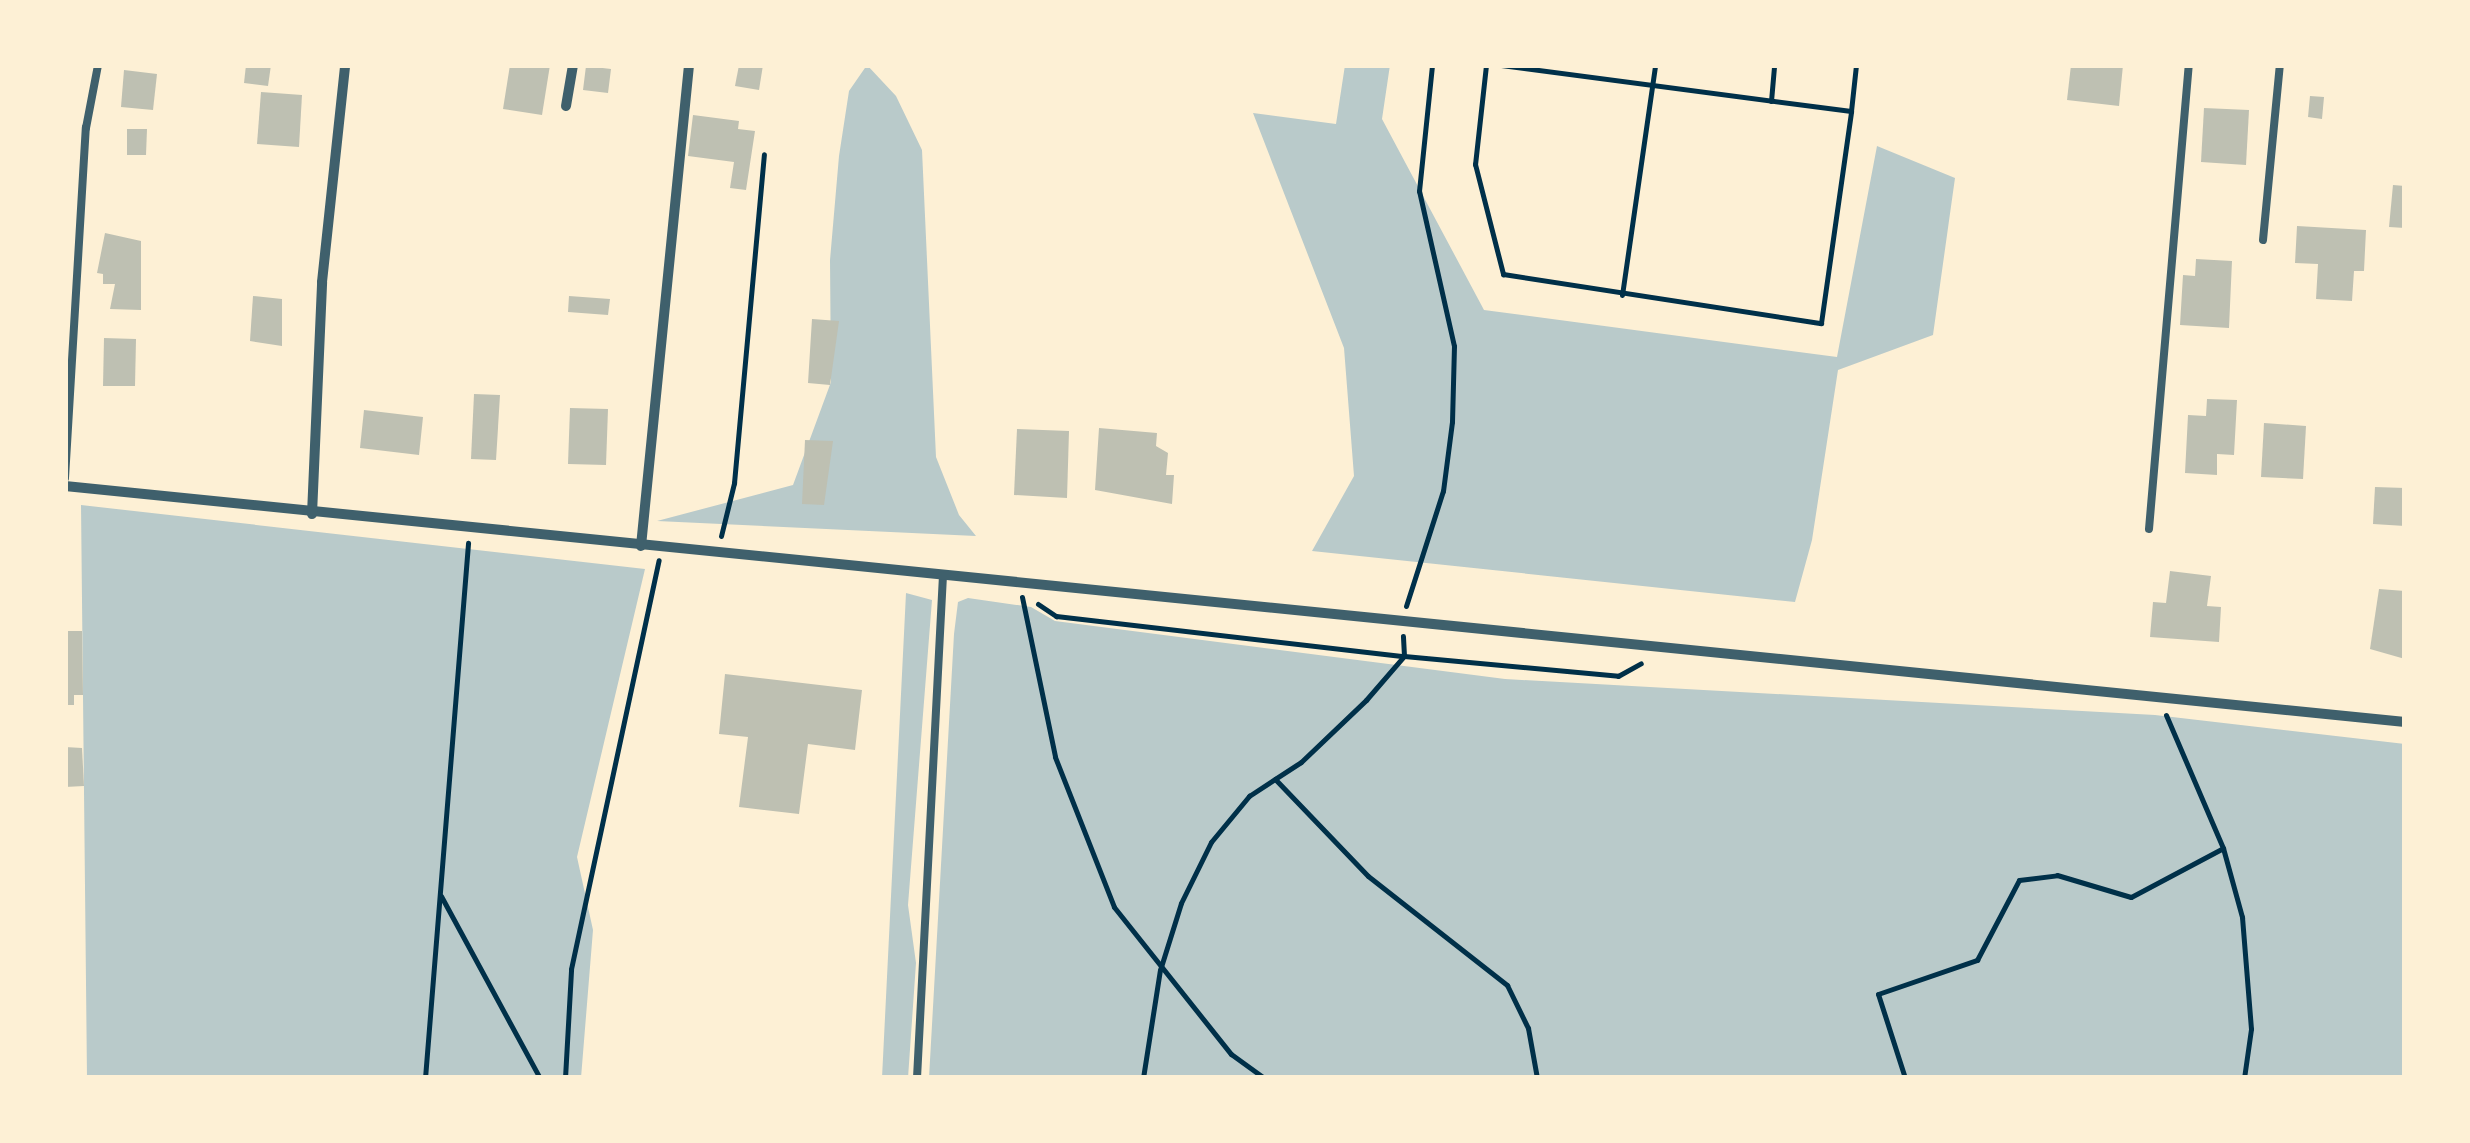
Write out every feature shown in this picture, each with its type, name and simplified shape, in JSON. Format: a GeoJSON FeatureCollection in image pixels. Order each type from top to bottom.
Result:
{"type":"FeatureCollection","features":[{"type":"Feature","properties":{"kind":"street"},"geometry":{"type":"LineString","coordinates":[[312,514],[322,282],[345,65]]}},
{"type":"Feature","properties":{"kind":"street"},"geometry":{"type":"LineString","coordinates":[[566,106],[573,65]]}},
{"type":"Feature","properties":{"kind":"street"},"geometry":{"type":"LineString","coordinates":[[641,546],[689,65]]}},
{"type":"Feature","properties":{"kind":"street"},"geometry":{"type":"LineString","coordinates":[[65,486],[312,514],[2405,722]]}},
{"type":"Feature","properties":{"kind":"lane"},"geometry":{"type":"LineString","coordinates":[[65,478],[86,128],[98,65]]}},
{"type":"Feature","properties":{"kind":"lane"},"geometry":{"type":"LineString","coordinates":[[2148,529],[2188,65]]}},
{"type":"Feature","properties":{"kind":"lane"},"geometry":{"type":"LineString","coordinates":[[2263,240],[2280,65]]}},
{"type":"Feature","properties":{"kind":"lane"},"geometry":{"type":"LineString","coordinates":[[918,1078],[943,576]]}},
{"type":"Feature","properties":{"kind":"path"},"geometry":{"type":"LineString","coordinates":[[1143,1078],[1160,970],[1181,903],[1211,842],[1249,796],[1353,713],[1404,656],[1402,622],[1442,491],[1452,422],[1454,346],[1419,191],[1432,65]]}},
{"type":"Feature","properties":{"kind":"path"},"geometry":{"type":"LineString","coordinates":[[1486,65],[1475,164],[1503,274],[1622,296],[1821,322],[1856,65]]}},
{"type":"Feature","properties":{"kind":"path"},"geometry":{"type":"LineString","coordinates":[[1501,65],[1851,111]]}},
{"type":"Feature","properties":{"kind":"path"},"geometry":{"type":"LineString","coordinates":[[1622,296],[1655,65]]}},
{"type":"Feature","properties":{"kind":"path"},"geometry":{"type":"LineString","coordinates":[[1771,101],[1774,65]]}},
{"type":"Feature","properties":{"kind":"path"},"geometry":{"type":"LineString","coordinates":[[718,554],[734,482],[764,154]]}},
{"type":"Feature","properties":{"kind":"path"},"geometry":{"type":"LineString","coordinates":[[424,1078],[469,527]]}},
{"type":"Feature","properties":{"kind":"path"},"geometry":{"type":"LineString","coordinates":[[565,1078],[571,969],[661,548]]}},
{"type":"Feature","properties":{"kind":"path"},"geometry":{"type":"LineString","coordinates":[[1022,584],[1055,757],[1114,907],[1160,970],[1231,1054],[1264,1078]]}},
{"type":"Feature","properties":{"kind":"path"},"geometry":{"type":"LineString","coordinates":[[1056,616],[1618,676]]}},
{"type":"Feature","properties":{"kind":"path"},"geometry":{"type":"LineString","coordinates":[[2164,712],[2222,848],[2244,936],[2252,1030],[2244,1078]]}},
{"type":"Feature","properties":{"kind":"path"},"geometry":{"type":"LineString","coordinates":[[1275,779],[1368,876],[1508,985],[1528,1028],[1537,1078]]}},
{"type":"Feature","properties":{"kind":"path"},"geometry":{"type":"LineString","coordinates":[[1904,1078],[1878,994],[1976,960],[2019,880],[2057,876],[2131,896],[2222,848]]}},
{"type":"Feature","properties":{"kind":"path"},"geometry":{"type":"LineString","coordinates":[[440,894],[540,1078]]}},
{"type":"Feature","properties":{"kind":"shaded area"},"geometry":{"type":"Polygon","coordinates":[[[867,65],[896,96],[922,150],[936,457],[959,515],[976,536],[657,521],[793,485],[831,382],[830,260],[839,156],[849,91],[867,65]]]}},
{"type":"Feature","properties":{"kind":"shaded area"},"geometry":{"type":"Polygon","coordinates":[[[1345,65],[1390,65],[1382,119],[1484,310],[1837,357],[1877,146],[1955,178],[1933,335],[1838,370],[1812,540],[1795,602],[1312,551],[1354,476],[1344,348],[1253,113],[1336,124],[1345,65]]]}},
{"type":"Feature","properties":{"kind":"shaded area"},"geometry":{"type":"Polygon","coordinates":[[[81,505],[645,569],[577,857],[593,930],[581,1078],[87,1078],[81,505]]]}},
{"type":"Feature","properties":{"kind":"shaded area"},"geometry":{"type":"Polygon","coordinates":[[[906,593],[932,600],[908,905],[916,963],[908,1078],[882,1078],[906,593]]]}},
{"type":"Feature","properties":{"kind":"shaded area"},"geometry":{"type":"Polygon","coordinates":[[[968,598],[1031,607],[1055,621],[1505,679],[2155,715],[2405,744],[2405,1078],[929,1078],[954,634],[958,602],[968,598]]]}},
{"type":"Feature","properties":{"kind":"building"},"geometry":{"type":"Polygon","coordinates":[[[246,65],[271,65],[268,86],[244,83],[246,65]]]}},
{"type":"Feature","properties":{"kind":"building"},"geometry":{"type":"Polygon","coordinates":[[[510,65],[550,65],[542,115],[503,109],[510,65]]]}},
{"type":"Feature","properties":{"kind":"building"},"geometry":{"type":"Polygon","coordinates":[[[739,65],[763,65],[759,90],[735,86],[739,65]]]}},
{"type":"Feature","properties":{"kind":"building"},"geometry":{"type":"Polygon","coordinates":[[[2071,65],[2123,65],[2119,106],[2067,100],[2071,65]]]}},
{"type":"Feature","properties":{"kind":"building"},"geometry":{"type":"Polygon","coordinates":[[[586,66],[611,69],[608,93],[583,90],[586,66]]]}},
{"type":"Feature","properties":{"kind":"building"},"geometry":{"type":"Polygon","coordinates":[[[124,70],[157,74],[153,110],[121,107],[124,70]]]}},
{"type":"Feature","properties":{"kind":"building"},"geometry":{"type":"Polygon","coordinates":[[[261,92],[302,95],[299,147],[257,144],[261,92]]]}},
{"type":"Feature","properties":{"kind":"building"},"geometry":{"type":"Polygon","coordinates":[[[2310,96],[2324,97],[2322,119],[2308,117],[2310,96]]]}},
{"type":"Feature","properties":{"kind":"building"},"geometry":{"type":"Polygon","coordinates":[[[2204,108],[2249,110],[2246,165],[2201,162],[2204,108]]]}},
{"type":"Feature","properties":{"kind":"building"},"geometry":{"type":"Polygon","coordinates":[[[693,115],[739,121],[738,129],[755,131],[746,190],[730,188],[734,162],[688,156],[693,115]]]}},
{"type":"Feature","properties":{"kind":"building"},"geometry":{"type":"Polygon","coordinates":[[[127,129],[147,129],[146,155],[127,155],[127,129]]]}},
{"type":"Feature","properties":{"kind":"building"},"geometry":{"type":"Polygon","coordinates":[[[2393,185],[2405,186],[2405,228],[2389,227],[2393,185]]]}},
{"type":"Feature","properties":{"kind":"building"},"geometry":{"type":"Polygon","coordinates":[[[2297,226],[2366,230],[2364,271],[2354,271],[2352,301],[2316,299],[2318,264],[2295,263],[2297,226]]]}},
{"type":"Feature","properties":{"kind":"building"},"geometry":{"type":"Polygon","coordinates":[[[105,233],[141,241],[141,310],[110,309],[115,284],[103,284],[103,274],[97,273],[105,233]]]}},
{"type":"Feature","properties":{"kind":"building"},"geometry":{"type":"Polygon","coordinates":[[[2196,259],[2232,261],[2229,328],[2180,325],[2183,275],[2195,276],[2196,259]]]}},
{"type":"Feature","properties":{"kind":"building"},"geometry":{"type":"Polygon","coordinates":[[[253,296],[282,299],[282,346],[250,341],[253,296]]]}},
{"type":"Feature","properties":{"kind":"building"},"geometry":{"type":"Polygon","coordinates":[[[569,296],[610,299],[608,315],[568,312],[569,296]]]}},
{"type":"Feature","properties":{"kind":"building"},"geometry":{"type":"Polygon","coordinates":[[[812,319],[839,321],[830,385],[808,383],[812,319]]]}},
{"type":"Feature","properties":{"kind":"building"},"geometry":{"type":"Polygon","coordinates":[[[104,338],[136,339],[135,386],[103,386],[104,338]]]}},
{"type":"Feature","properties":{"kind":"building"},"geometry":{"type":"Polygon","coordinates":[[[474,394],[500,395],[496,460],[471,459],[474,394]]]}},
{"type":"Feature","properties":{"kind":"building"},"geometry":{"type":"Polygon","coordinates":[[[2207,399],[2237,400],[2234,455],[2217,454],[2217,475],[2185,473],[2188,415],[2206,416],[2207,399]]]}},
{"type":"Feature","properties":{"kind":"building"},"geometry":{"type":"Polygon","coordinates":[[[570,408],[608,409],[606,465],[568,464],[570,408]]]}},
{"type":"Feature","properties":{"kind":"building"},"geometry":{"type":"Polygon","coordinates":[[[364,410],[423,417],[419,455],[360,448],[364,410]]]}},
{"type":"Feature","properties":{"kind":"building"},"geometry":{"type":"Polygon","coordinates":[[[2264,423],[2306,426],[2303,479],[2261,477],[2264,423]]]}},
{"type":"Feature","properties":{"kind":"building"},"geometry":{"type":"Polygon","coordinates":[[[1099,428],[1157,433],[1156,446],[1168,453],[1166,475],[1174,475],[1172,504],[1095,490],[1099,428]]]}},
{"type":"Feature","properties":{"kind":"building"},"geometry":{"type":"Polygon","coordinates":[[[1017,429],[1069,431],[1067,498],[1014,495],[1017,429]]]}},
{"type":"Feature","properties":{"kind":"building"},"geometry":{"type":"Polygon","coordinates":[[[805,440],[833,441],[824,505],[802,504],[805,440]]]}},
{"type":"Feature","properties":{"kind":"building"},"geometry":{"type":"Polygon","coordinates":[[[2375,487],[2405,488],[2405,526],[2373,524],[2375,487]]]}},
{"type":"Feature","properties":{"kind":"building"},"geometry":{"type":"Polygon","coordinates":[[[2170,571],[2211,576],[2207,606],[2221,607],[2219,642],[2150,637],[2153,602],[2166,603],[2170,571]]]}},
{"type":"Feature","properties":{"kind":"building"},"geometry":{"type":"Polygon","coordinates":[[[2379,589],[2405,591],[2405,659],[2370,649],[2379,589]]]}},
{"type":"Feature","properties":{"kind":"building"},"geometry":{"type":"Polygon","coordinates":[[[65,631],[82,631],[83,695],[74,695],[74,705],[65,705],[65,631]]]}},
{"type":"Feature","properties":{"kind":"building"},"geometry":{"type":"Polygon","coordinates":[[[725,674],[862,690],[855,750],[808,744],[799,814],[739,807],[748,737],[719,734],[725,674]]]}},
{"type":"Feature","properties":{"kind":"building"},"geometry":{"type":"Polygon","coordinates":[[[65,747],[82,748],[84,786],[65,787],[65,747]]]}}]}
